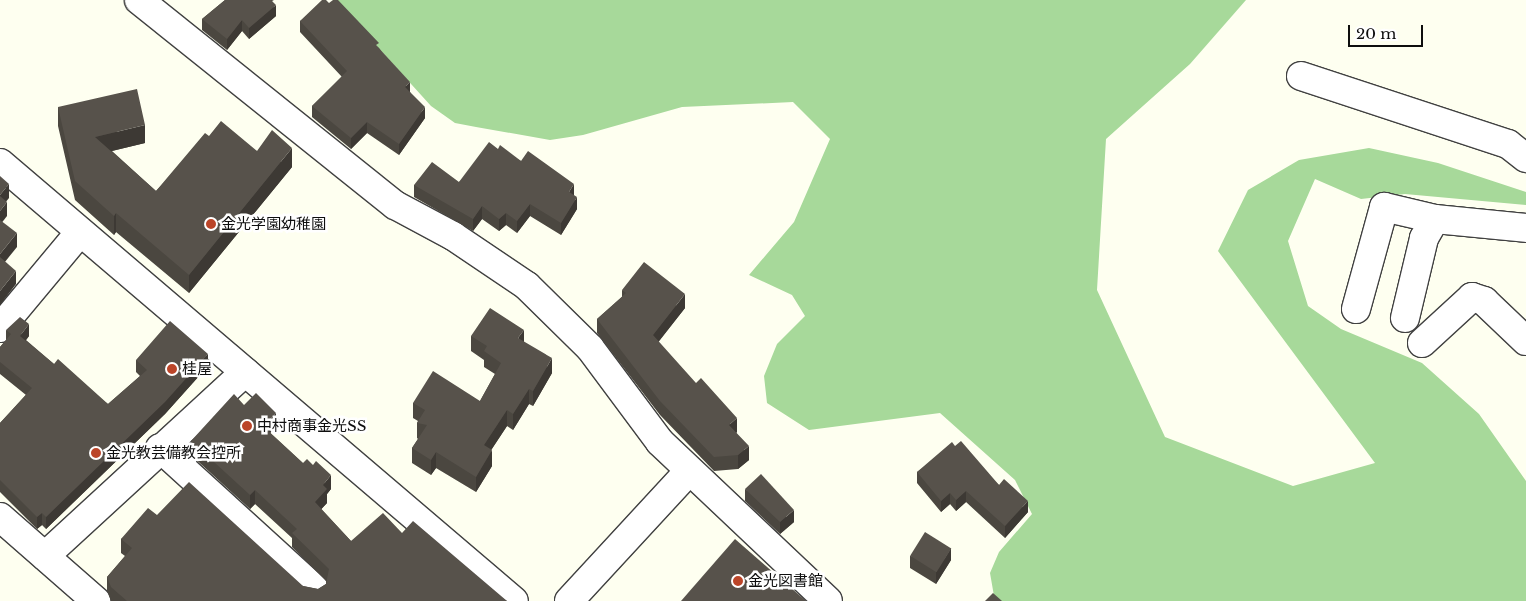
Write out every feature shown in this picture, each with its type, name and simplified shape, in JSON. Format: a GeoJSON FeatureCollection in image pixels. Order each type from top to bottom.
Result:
{"type":"FeatureCollection","features":[{"type":"Feature","properties":{"kind":"street"},"geometry":{"type":"LineString","coordinates":[[138,0],[394,204],[453,236],[527,286],[590,348],[660,442],[688,472],[828,601]]}},
{"type":"Feature","properties":{"kind":"street"},"geometry":{"type":"LineString","coordinates":[[1301,76],[1508,144],[1526,158]]}},
{"type":"Feature","properties":{"kind":"street"},"geometry":{"type":"LineString","coordinates":[[0,163],[514,601]]}},
{"type":"Feature","properties":{"kind":"street"},"geometry":{"type":"LineString","coordinates":[[1356,309],[1384,207],[1435,219],[1526,228]]}},
{"type":"Feature","properties":{"kind":"street"},"geometry":{"type":"LineString","coordinates":[[1405,318],[1424,238],[1435,219]]}},
{"type":"Feature","properties":{"kind":"street"},"geometry":{"type":"LineString","coordinates":[[0,328],[80,232]]}},
{"type":"Feature","properties":{"kind":"street"},"geometry":{"type":"LineString","coordinates":[[1422,343],[1472,297],[1484,300],[1526,341]]}},
{"type":"Feature","properties":{"kind":"street"},"geometry":{"type":"LineString","coordinates":[[45,556],[160,448],[245,372]]}},
{"type":"Feature","properties":{"kind":"street"},"geometry":{"type":"LineString","coordinates":[[160,448],[314,588]]}},
{"type":"Feature","properties":{"kind":"street"},"geometry":{"type":"LineString","coordinates":[[569,601],[688,472]]}},
{"type":"Feature","properties":{"kind":"street"},"geometry":{"type":"LineString","coordinates":[[0,517],[96,601]]}},
{"type":"Feature","properties":{"kind":"green space"},"geometry":{"type":"Polygon","coordinates":[[[335,0],[1246,0],[1190,64],[1106,139],[1097,290],[1165,437],[1293,486],[1375,463],[1218,251],[1248,190],[1299,160],[1369,148],[1438,163],[1526,192],[1526,205],[1405,194],[1361,199],[1315,179],[1288,241],[1308,306],[1341,329],[1422,363],[1479,414],[1526,481],[1526,601],[998,601],[994,596],[990,573],[999,552],[1032,514],[1015,480],[940,413],[809,430],[767,403],[764,376],[777,344],[805,316],[792,295],[749,275],[794,222],[830,139],[793,102],[682,107],[583,135],[550,140],[455,123],[431,106],[335,0]]]}},
{"type":"Feature","properties":{"kind":"building"},"geometry":{"type":"Polygon","coordinates":[[[225,0],[271,0],[276,5],[249,28],[242,20],[227,39],[202,19],[225,0]]]}},
{"type":"Feature","properties":{"kind":"building"},"geometry":{"type":"Polygon","coordinates":[[[322,0],[326,0],[329,3],[333,0],[338,0],[379,43],[376,45],[410,82],[405,87],[425,107],[399,144],[367,122],[351,138],[312,106],[347,71],[300,21],[322,0]]]}},
{"type":"Feature","properties":{"kind":"building"},"geometry":{"type":"Polygon","coordinates":[[[137,89],[145,125],[95,137],[156,191],[205,133],[209,136],[221,121],[257,151],[272,130],[292,148],[189,275],[116,213],[114,216],[75,181],[58,107],[137,89]]]}},
{"type":"Feature","properties":{"kind":"building"},"geometry":{"type":"Polygon","coordinates":[[[489,142],[498,149],[500,145],[521,161],[528,151],[574,184],[569,192],[577,197],[561,223],[530,204],[517,221],[506,213],[499,219],[482,206],[473,219],[414,185],[432,162],[459,182],[489,142]]]}},
{"type":"Feature","properties":{"kind":"building"},"geometry":{"type":"Polygon","coordinates":[[[0,176],[9,184],[0,195],[0,176]]]}},
{"type":"Feature","properties":{"kind":"building"},"geometry":{"type":"Polygon","coordinates":[[[0,196],[7,202],[0,211],[0,196]]]}},
{"type":"Feature","properties":{"kind":"building"},"geometry":{"type":"Polygon","coordinates":[[[0,220],[17,233],[0,254],[0,220]]]}},
{"type":"Feature","properties":{"kind":"building"},"geometry":{"type":"Polygon","coordinates":[[[0,257],[16,271],[0,291],[0,257]]]}},
{"type":"Feature","properties":{"kind":"building"},"geometry":{"type":"Polygon","coordinates":[[[644,262],[685,294],[653,335],[696,383],[701,378],[737,418],[729,425],[749,446],[738,455],[714,457],[660,401],[597,319],[626,293],[622,290],[644,262]]]}},
{"type":"Feature","properties":{"kind":"building"},"geometry":{"type":"Polygon","coordinates":[[[490,308],[524,330],[518,338],[552,358],[533,391],[529,389],[513,414],[507,410],[484,445],[492,450],[476,477],[436,452],[431,460],[412,448],[427,425],[417,423],[425,410],[413,403],[433,371],[480,401],[501,363],[484,351],[487,346],[471,336],[490,308]]]}},
{"type":"Feature","properties":{"kind":"building"},"geometry":{"type":"Polygon","coordinates":[[[20,317],[29,324],[20,336],[54,364],[58,359],[108,404],[147,370],[136,360],[170,321],[208,354],[165,402],[46,517],[42,513],[37,517],[0,480],[0,423],[32,388],[0,362],[0,347],[11,334],[6,330],[20,317]]]}},
{"type":"Feature","properties":{"kind":"building"},"geometry":{"type":"Polygon","coordinates":[[[256,393],[276,413],[263,426],[303,463],[307,459],[313,465],[316,461],[331,475],[323,485],[327,489],[315,502],[351,541],[383,513],[402,533],[413,521],[507,601],[127,601],[111,587],[107,577],[132,548],[121,539],[148,508],[157,515],[189,482],[303,586],[318,589],[326,584],[329,569],[292,533],[297,529],[255,490],[250,495],[191,441],[234,394],[244,405],[256,393]]]}},
{"type":"Feature","properties":{"kind":"building"},"geometry":{"type":"Polygon","coordinates":[[[961,441],[999,485],[1004,479],[1028,501],[1005,526],[966,491],[956,500],[950,493],[941,501],[917,472],[952,442],[955,446],[961,441]]]}},
{"type":"Feature","properties":{"kind":"building"},"geometry":{"type":"Polygon","coordinates":[[[761,474],[794,510],[780,522],[745,489],[761,474]]]}},
{"type":"Feature","properties":{"kind":"building"},"geometry":{"type":"Polygon","coordinates":[[[925,532],[951,548],[936,572],[910,556],[925,532]]]}},
{"type":"Feature","properties":{"kind":"building"},"geometry":{"type":"Polygon","coordinates":[[[735,539],[806,601],[681,601],[735,539]]]}},
{"type":"Feature","properties":{"kind":"building"},"geometry":{"type":"Polygon","coordinates":[[[993,593],[1002,601],[985,601],[993,593]]]}},
{"type":"Feature","properties":{"kind":"place","name":"金光学園幼稚園"},"geometry":{"type":"Point","coordinates":[211,224]}},
{"type":"Feature","properties":{"kind":"place","name":"桂屋"},"geometry":{"type":"Point","coordinates":[172,369]}},
{"type":"Feature","properties":{"kind":"place","name":"中村商事金光SS"},"geometry":{"type":"Point","coordinates":[247,426]}},
{"type":"Feature","properties":{"kind":"place","name":"金光教芸備教会控所"},"geometry":{"type":"Point","coordinates":[96,453]}},
{"type":"Feature","properties":{"kind":"place","name":"金光図書館"},"geometry":{"type":"Point","coordinates":[738,581]}}]}
